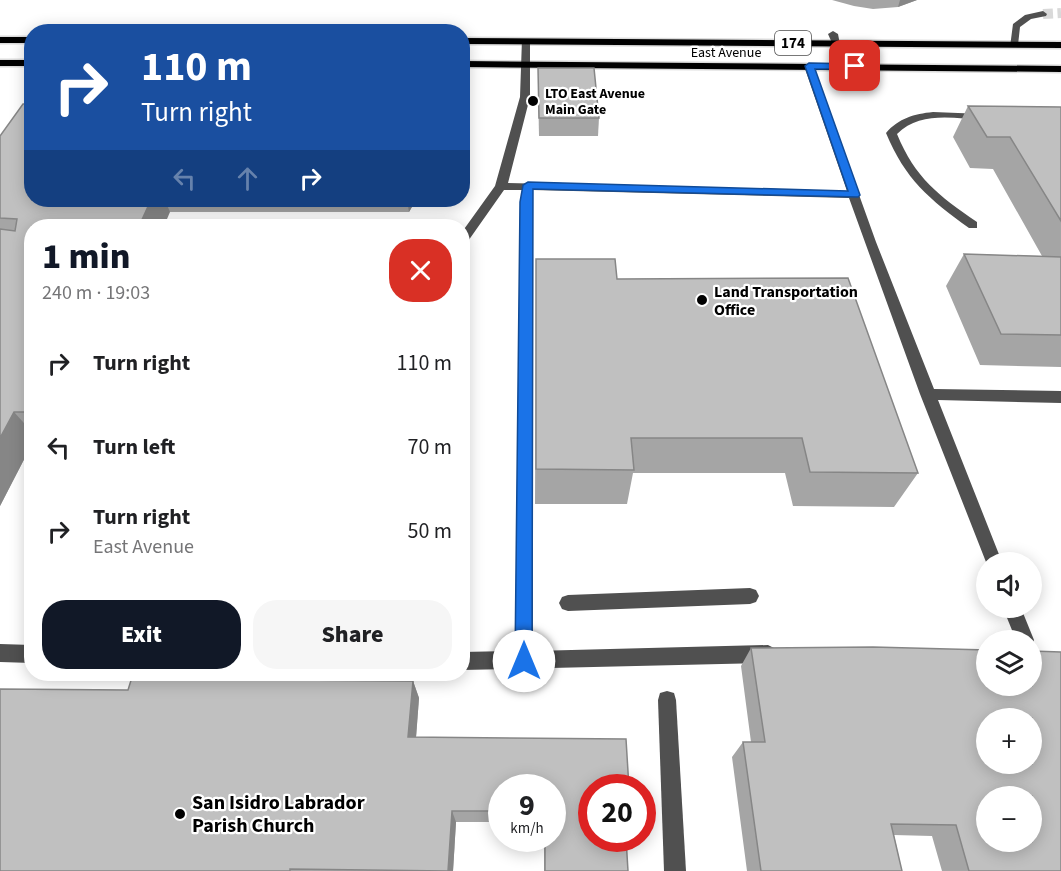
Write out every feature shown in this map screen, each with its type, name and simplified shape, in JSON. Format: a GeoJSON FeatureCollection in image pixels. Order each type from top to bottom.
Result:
{"type":"FeatureCollection","features":[{"type":"Feature","properties":{"kind":"main road","name":"East Avenue"},"geometry":{"type":"LineString","coordinates":[[470,41],[525,41],[543,36],[835,39],[1061,45]]}},
{"type":"Feature","properties":{"kind":"main road"},"geometry":{"type":"LineString","coordinates":[[0,40],[24,40]]}},
{"type":"Feature","properties":{"kind":"main road"},"geometry":{"type":"LineString","coordinates":[[0,63],[24,63]]}},
{"type":"Feature","properties":{"kind":"main road","name":"East Avenue"},"geometry":{"type":"LineString","coordinates":[[470,64],[1061,69]]}},
{"type":"Feature","properties":{"kind":"lane"},"geometry":{"type":"LineString","coordinates":[[1013,45],[1016,26],[1028,17],[1043,14]]}},
{"type":"Feature","properties":{"kind":"lane"},"geometry":{"type":"LineString","coordinates":[[470,231],[501,186],[525,97],[525,41]]}},
{"type":"Feature","properties":{"kind":"lane"},"geometry":{"type":"LineString","coordinates":[[809,66],[927,394],[990,552]]}},
{"type":"Feature","properties":{"kind":"lane"},"geometry":{"type":"LineString","coordinates":[[973,225],[924,190],[908,171],[891,133],[900,122],[919,116],[990,117]]}},
{"type":"Feature","properties":{"kind":"lane"},"geometry":{"type":"LineString","coordinates":[[524,661],[526,202],[528,185]]}},
{"type":"Feature","properties":{"kind":"lane"},"geometry":{"type":"LineString","coordinates":[[501,186],[854,195]]}},
{"type":"Feature","properties":{"kind":"lane"},"geometry":{"type":"LineString","coordinates":[[927,394],[1061,397]]}},
{"type":"Feature","properties":{"kind":"lane"},"geometry":{"type":"LineString","coordinates":[[568,603],[750,596]]}},
{"type":"Feature","properties":{"kind":"lane"},"geometry":{"type":"LineString","coordinates":[[0,653],[24,654]]}},
{"type":"Feature","properties":{"kind":"lane"},"geometry":{"type":"LineString","coordinates":[[470,662],[786,654]]}},
{"type":"Feature","properties":{"kind":"lane"},"geometry":{"type":"LineString","coordinates":[[667,700],[675,871]]}},
{"type":"Feature","properties":{"kind":"building"},"geometry":{"type":"Polygon","coordinates":[[[538,68],[594,68],[599,118],[539,118],[538,68]]]}},
{"type":"Feature","properties":{"kind":"building"},"geometry":{"type":"Polygon","coordinates":[[[24,104],[24,207],[148,207],[142,219],[24,219],[24,412],[14,412],[0,438],[0,229],[15,231],[17,219],[0,218],[0,136],[24,104]]]}},
{"type":"Feature","properties":{"kind":"building"},"geometry":{"type":"Polygon","coordinates":[[[968,106],[1061,107],[1061,221],[1010,137],[987,137],[968,106]]]}},
{"type":"Feature","properties":{"kind":"building"},"geometry":{"type":"Polygon","coordinates":[[[964,254],[1061,257],[1061,335],[1001,334],[964,254]]]}},
{"type":"Feature","properties":{"kind":"building"},"geometry":{"type":"Polygon","coordinates":[[[536,259],[615,259],[617,279],[848,278],[918,473],[810,472],[802,438],[631,438],[634,470],[536,469],[536,259]]]}},
{"type":"Feature","properties":{"kind":"building"},"geometry":{"type":"Polygon","coordinates":[[[873,647],[976,650],[976,696],[1042,696],[1042,651],[1061,652],[1061,871],[969,871],[956,825],[891,824],[902,871],[761,871],[743,742],[765,742],[751,648],[873,647]]]}},
{"type":"Feature","properties":{"kind":"building"},"geometry":{"type":"Polygon","coordinates":[[[131,681],[413,681],[408,737],[626,739],[628,774],[578,774],[578,852],[627,852],[628,871],[545,871],[545,852],[566,852],[566,774],[488,774],[488,811],[452,811],[448,871],[290,869],[290,871],[0,871],[0,689],[128,690],[131,681]]]}},
{"type":"Feature","properties":{"kind":"tunnel"},"geometry":{"type":"LineString","coordinates":[[1043,14],[1061,13]]}},
{"type":"Feature","properties":{"kind":"place","name":"LTO East Avenue Main Gate"},"geometry":{"type":"Point","coordinates":[533,101]}},
{"type":"Feature","properties":{"kind":"place","name":"Land Transportation Office"},"geometry":{"type":"Point","coordinates":[702,300]}},
{"type":"Feature","properties":{"kind":"place","name":"San Isidro Labrador Parish Church"},"geometry":{"type":"Point","coordinates":[180,814]}},
{"type":"Feature","properties":{"kind":"route"},"geometry":{"type":"LineString","coordinates":[[524,661],[526,202],[528,185],[854,195],[809,66],[855,66]]}}]}
